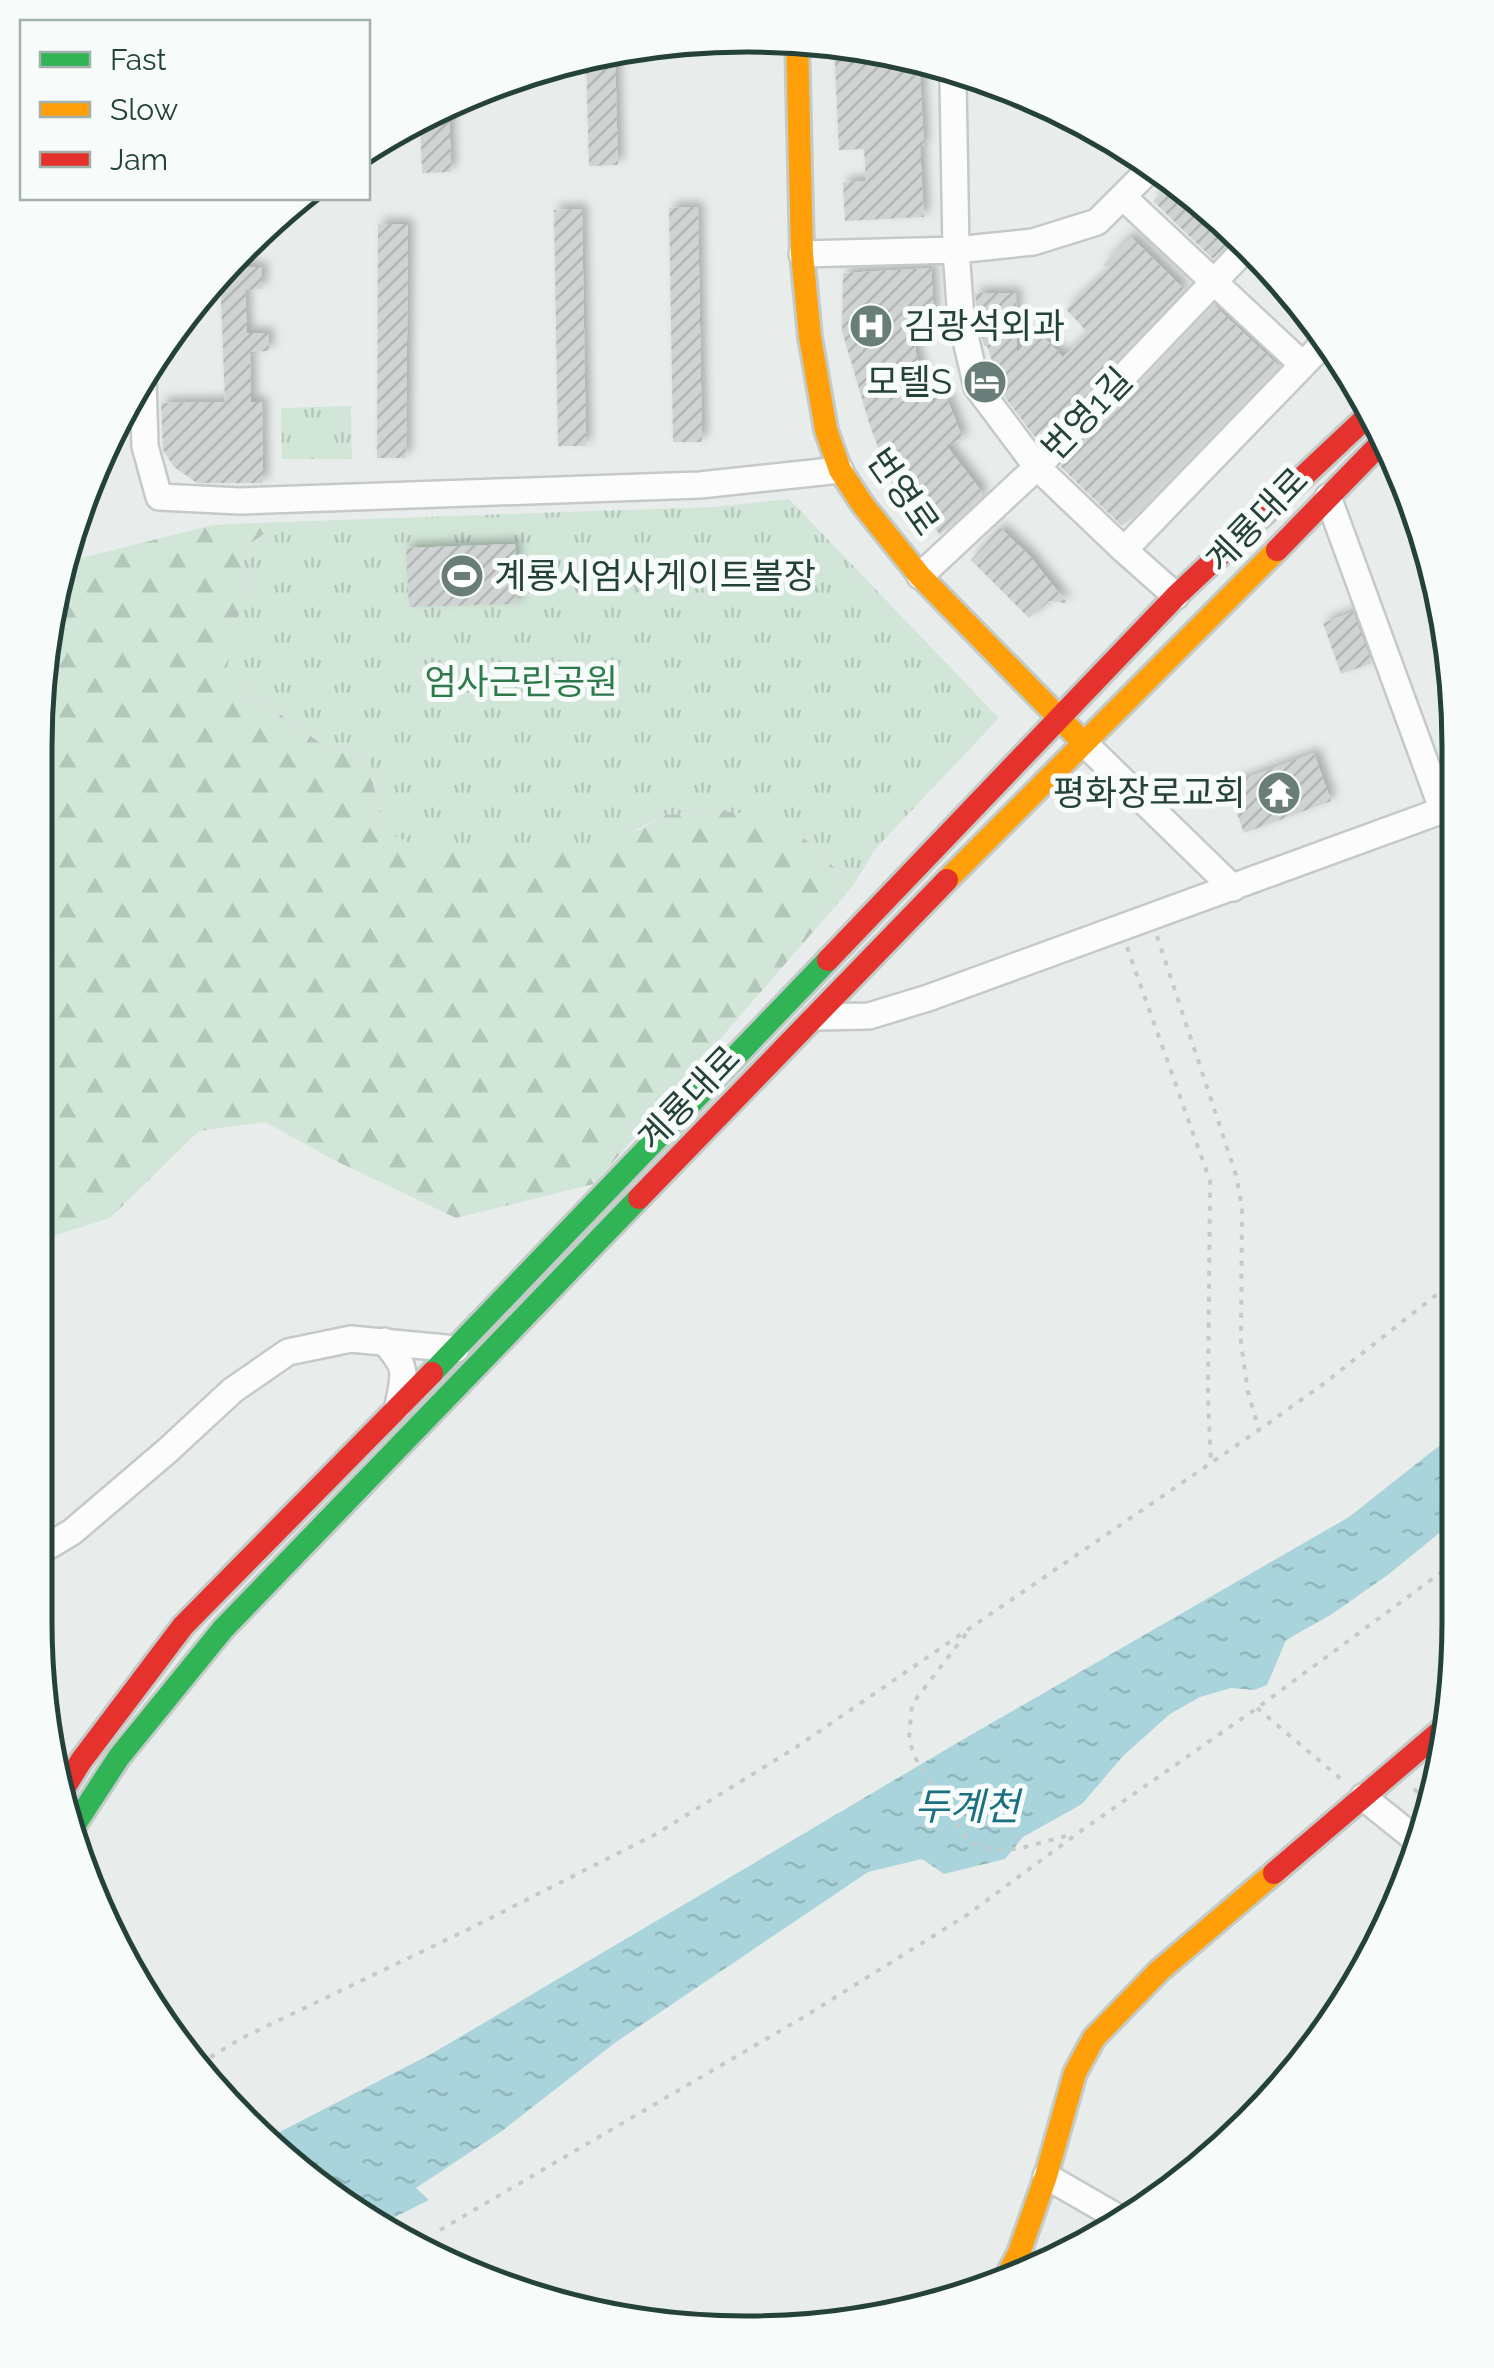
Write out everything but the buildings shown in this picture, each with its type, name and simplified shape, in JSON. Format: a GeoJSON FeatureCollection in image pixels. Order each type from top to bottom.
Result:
{"type":"FeatureCollection","features":[{"type":"Feature","properties":{"kind":"main road","name":"번영로"},"geometry":{"type":"LineString","coordinates":[[796,54],[802,254],[810,337],[826,430],[840,470],[920,576],[1083,742]]}},
{"type":"Feature","properties":{"kind":"main road","name":"계룡대로"},"geometry":{"type":"LineString","coordinates":[[71,1777],[183,1626],[456,1349],[1176,596],[1361,423]]}},
{"type":"Feature","properties":{"kind":"main road","name":"계룡대로"},"geometry":{"type":"LineString","coordinates":[[80,1816],[118,1757],[222,1629],[877,951],[1375,450]]}},
{"type":"Feature","properties":{"kind":"main road"},"geometry":{"type":"LineString","coordinates":[[1014,2263],[1046,2176],[1075,2073],[1094,2038],[1159,1971],[1431,1739]]}},
{"type":"Feature","properties":{"kind":"street"},"geometry":{"type":"LineString","coordinates":[[952,84],[961,319],[977,386],[1037,467],[1176,596]]}},
{"type":"Feature","properties":{"kind":"street"},"geometry":{"type":"LineString","coordinates":[[802,254],[956,250],[1032,242],[1097,222],[1143,177]]}},
{"type":"Feature","properties":{"kind":"street"},"geometry":{"type":"LineString","coordinates":[[1123,197],[1303,365]]}},
{"type":"Feature","properties":{"kind":"street","name":"번영1길"},"geometry":{"type":"LineString","coordinates":[[920,576],[1037,467],[1238,256]]}},
{"type":"Feature","properties":{"kind":"street"},"geometry":{"type":"LineString","coordinates":[[1124,550],[1317,351]]}},
{"type":"Feature","properties":{"kind":"street"},"geometry":{"type":"LineString","coordinates":[[144,404],[145,446],[159,496],[240,501],[648,487],[840,470]]}},
{"type":"Feature","properties":{"kind":"street"},"geometry":{"type":"LineString","coordinates":[[1328,497],[1442,788]]}},
{"type":"Feature","properties":{"kind":"street"},"geometry":{"type":"LineString","coordinates":[[1083,742],[1233,888]]}},
{"type":"Feature","properties":{"kind":"street"},"geometry":{"type":"LineString","coordinates":[[816,1017],[869,1016],[928,998],[1442,811]]}},
{"type":"Feature","properties":{"kind":"street"},"geometry":{"type":"LineString","coordinates":[[52,1544],[72,1532],[168,1451],[233,1390],[288,1352],[350,1339],[456,1349]]}},
{"type":"Feature","properties":{"kind":"street"},"geometry":{"type":"LineString","coordinates":[[384,1342],[399,1358],[405,1373],[398,1406]]}},
{"type":"Feature","properties":{"kind":"street"},"geometry":{"type":"LineString","coordinates":[[1362,1797],[1408,1833]]}},
{"type":"Feature","properties":{"kind":"street"},"geometry":{"type":"LineString","coordinates":[[1046,2176],[1109,2213]]}},
{"type":"Feature","properties":{"kind":"path"},"geometry":{"type":"LineString","coordinates":[[1150,918],[1236,1174],[1242,1207],[1241,1343],[1248,1392],[1259,1430]]}},
{"type":"Feature","properties":{"kind":"path"},"geometry":{"type":"LineString","coordinates":[[1120,929],[1210,1180],[1211,1462]]}},
{"type":"Feature","properties":{"kind":"path"},"geometry":{"type":"LineString","coordinates":[[208,2059],[242,2038],[656,1834],[795,1748],[1259,1430],[1442,1290]]}},
{"type":"Feature","properties":{"kind":"path"},"geometry":{"type":"LineString","coordinates":[[440,2230],[819,2008],[968,1915],[1442,1572]]}},
{"type":"Feature","properties":{"kind":"path"},"geometry":{"type":"LineString","coordinates":[[968,1630],[912,1704],[909,1738],[914,1756],[968,1841],[990,1849],[1018,1849],[1078,1833]]}},
{"type":"Feature","properties":{"kind":"path"},"geometry":{"type":"LineString","coordinates":[[1256,1708],[1362,1797]]}},
{"type":"Feature","properties":{"kind":"green space"},"geometry":{"type":"Polygon","coordinates":[[[351,406],[352,459],[282,459],[281,408],[351,406]]]}},
{"type":"Feature","properties":{"kind":"green space","name":"엄사근린공원"},"geometry":{"type":"Polygon","coordinates":[[[789,499],[999,718],[876,848],[852,887],[782,819],[724,811],[665,815],[604,846],[487,853],[426,851],[385,831],[366,755],[325,746],[255,696],[227,668],[242,600],[243,549],[281,522],[713,507],[789,499]]]}},
{"type":"Feature","properties":{"kind":"green space"},"geometry":{"type":"Polygon","coordinates":[[[281,522],[243,549],[242,600],[228,668],[255,696],[325,746],[366,755],[385,831],[637,831],[665,815],[724,811],[782,818],[852,887],[594,1184],[456,1218],[265,1122],[199,1131],[110,1218],[52,1236],[52,747],[58,656],[76,567],[78,559],[213,525],[281,522]]]}},
{"type":"Feature","properties":{"kind":"water","name":"두계천"},"geometry":{"type":"Polygon","coordinates":[[[1442,1443],[1442,1531],[1332,1614],[1286,1640],[1267,1685],[1254,1690],[1231,1688],[1200,1697],[1170,1714],[1123,1756],[1082,1804],[1023,1837],[1005,1859],[944,1874],[922,1859],[868,1872],[616,2042],[502,2131],[416,2188],[429,2200],[393,2218],[324,2172],[278,2133],[433,2053],[1349,1517],[1442,1443]]]}},
{"type":"Feature","properties":{"kind":"traffic: fast"},"geometry":{"type":"LineString","coordinates":[[432,1373],[828,960]]}},
{"type":"Feature","properties":{"kind":"traffic: fast"},"geometry":{"type":"LineString","coordinates":[[81,1816],[119,1757],[223,1629],[639,1198]]}},
{"type":"Feature","properties":{"kind":"traffic: slow"},"geometry":{"type":"LineString","coordinates":[[797,54],[802,254],[810,337],[826,430],[840,470],[920,576],[1075,734]]}},
{"type":"Feature","properties":{"kind":"traffic: slow"},"geometry":{"type":"LineString","coordinates":[[947,880],[1277,550]]}},
{"type":"Feature","properties":{"kind":"traffic: slow"},"geometry":{"type":"LineString","coordinates":[[1014,2263],[1046,2176],[1075,2073],[1094,2038],[1159,1971],[1274,1873]]}},
{"type":"Feature","properties":{"kind":"traffic: jam"},"geometry":{"type":"LineString","coordinates":[[828,960],[1176,596],[1361,423]]}},
{"type":"Feature","properties":{"kind":"traffic: jam"},"geometry":{"type":"LineString","coordinates":[[1277,550],[1375,450]]}},
{"type":"Feature","properties":{"kind":"traffic: jam"},"geometry":{"type":"LineString","coordinates":[[639,1198],[947,880]]}},
{"type":"Feature","properties":{"kind":"traffic: jam"},"geometry":{"type":"LineString","coordinates":[[71,1777],[183,1626],[432,1373]]}},
{"type":"Feature","properties":{"kind":"traffic: jam"},"geometry":{"type":"LineString","coordinates":[[1274,1873],[1431,1739]]}},
{"type":"Feature","properties":{"kind":"place","name":"김광석외과"},"geometry":{"type":"Point","coordinates":[871,326]}},
{"type":"Feature","properties":{"kind":"place","name":"모텔S"},"geometry":{"type":"Point","coordinates":[985,382]}},
{"type":"Feature","properties":{"kind":"place","name":"계룡시엄사게이트볼장"},"geometry":{"type":"Point","coordinates":[462,576]}},
{"type":"Feature","properties":{"kind":"place","name":"평화장로교회"},"geometry":{"type":"Point","coordinates":[1279,793]}}]}
